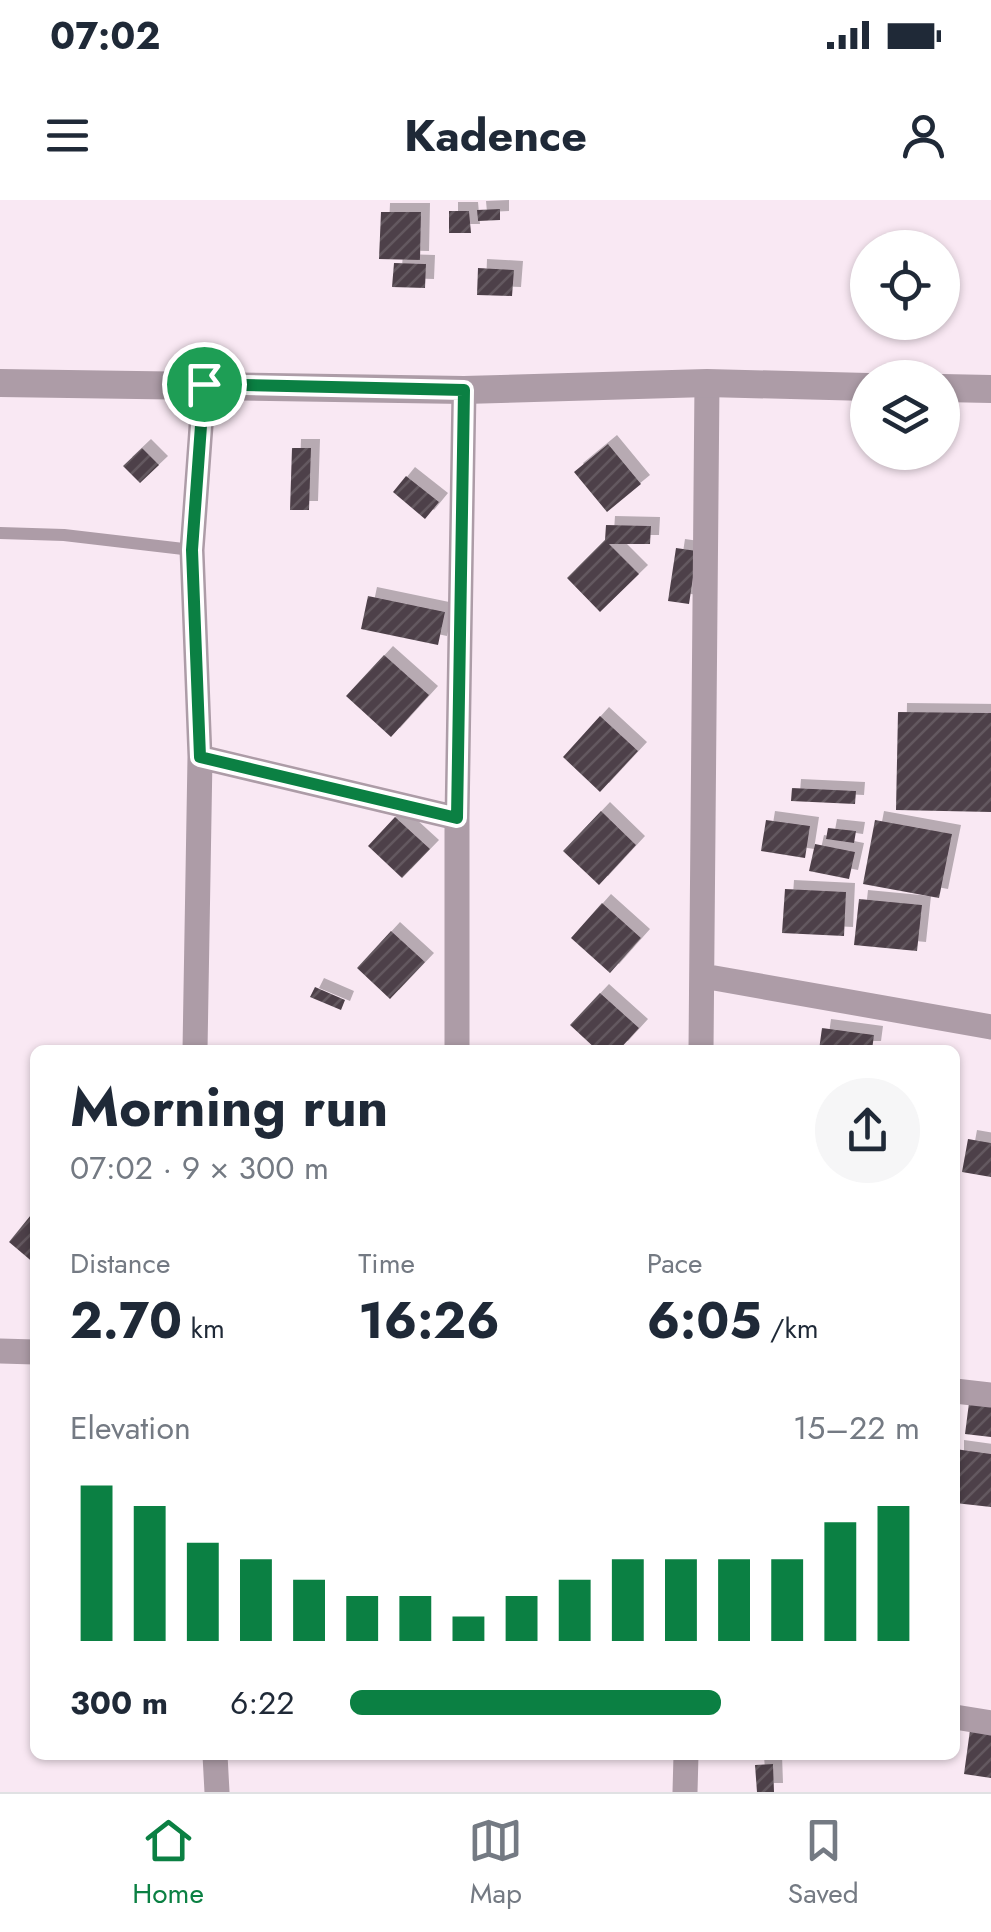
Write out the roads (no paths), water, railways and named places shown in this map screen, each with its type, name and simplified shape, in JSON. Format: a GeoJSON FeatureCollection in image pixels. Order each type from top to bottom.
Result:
{"type":"FeatureCollection","features":[{"type":"Feature","properties":{"kind":"street"},"geometry":{"type":"LineString","coordinates":[[0,383],[464,390],[707,383],[850,387]]}},
{"type":"Feature","properties":{"kind":"street"},"geometry":{"type":"LineString","coordinates":[[701,1045],[707,383]]}},
{"type":"Feature","properties":{"kind":"street"},"geometry":{"type":"LineString","coordinates":[[195,1045],[200,757],[192,550],[204,384]]}},
{"type":"Feature","properties":{"kind":"street"},"geometry":{"type":"LineString","coordinates":[[960,389],[991,390]]}},
{"type":"Feature","properties":{"kind":"street"},"geometry":{"type":"LineString","coordinates":[[456,1045],[464,390]]}},
{"type":"Feature","properties":{"kind":"street"},"geometry":{"type":"LineString","coordinates":[[200,757],[457,818]]}},
{"type":"Feature","properties":{"kind":"street"},"geometry":{"type":"LineString","coordinates":[[702,976],[991,1027]]}},
{"type":"Feature","properties":{"kind":"street"},"geometry":{"type":"LineString","coordinates":[[0,1350],[30,1352]]}},
{"type":"Feature","properties":{"kind":"street"},"geometry":{"type":"LineString","coordinates":[[960,1391],[991,1396]]}},
{"type":"Feature","properties":{"kind":"street"},"geometry":{"type":"LineString","coordinates":[[960,1718],[991,1722]]}},
{"type":"Feature","properties":{"kind":"street"},"geometry":{"type":"LineString","coordinates":[[215,1760],[217,1792]]}},
{"type":"Feature","properties":{"kind":"street"},"geometry":{"type":"LineString","coordinates":[[686,1760],[686,1792]]}},
{"type":"Feature","properties":{"kind":"lane"},"geometry":{"type":"LineString","coordinates":[[0,533],[64,535],[192,550]]}}]}
